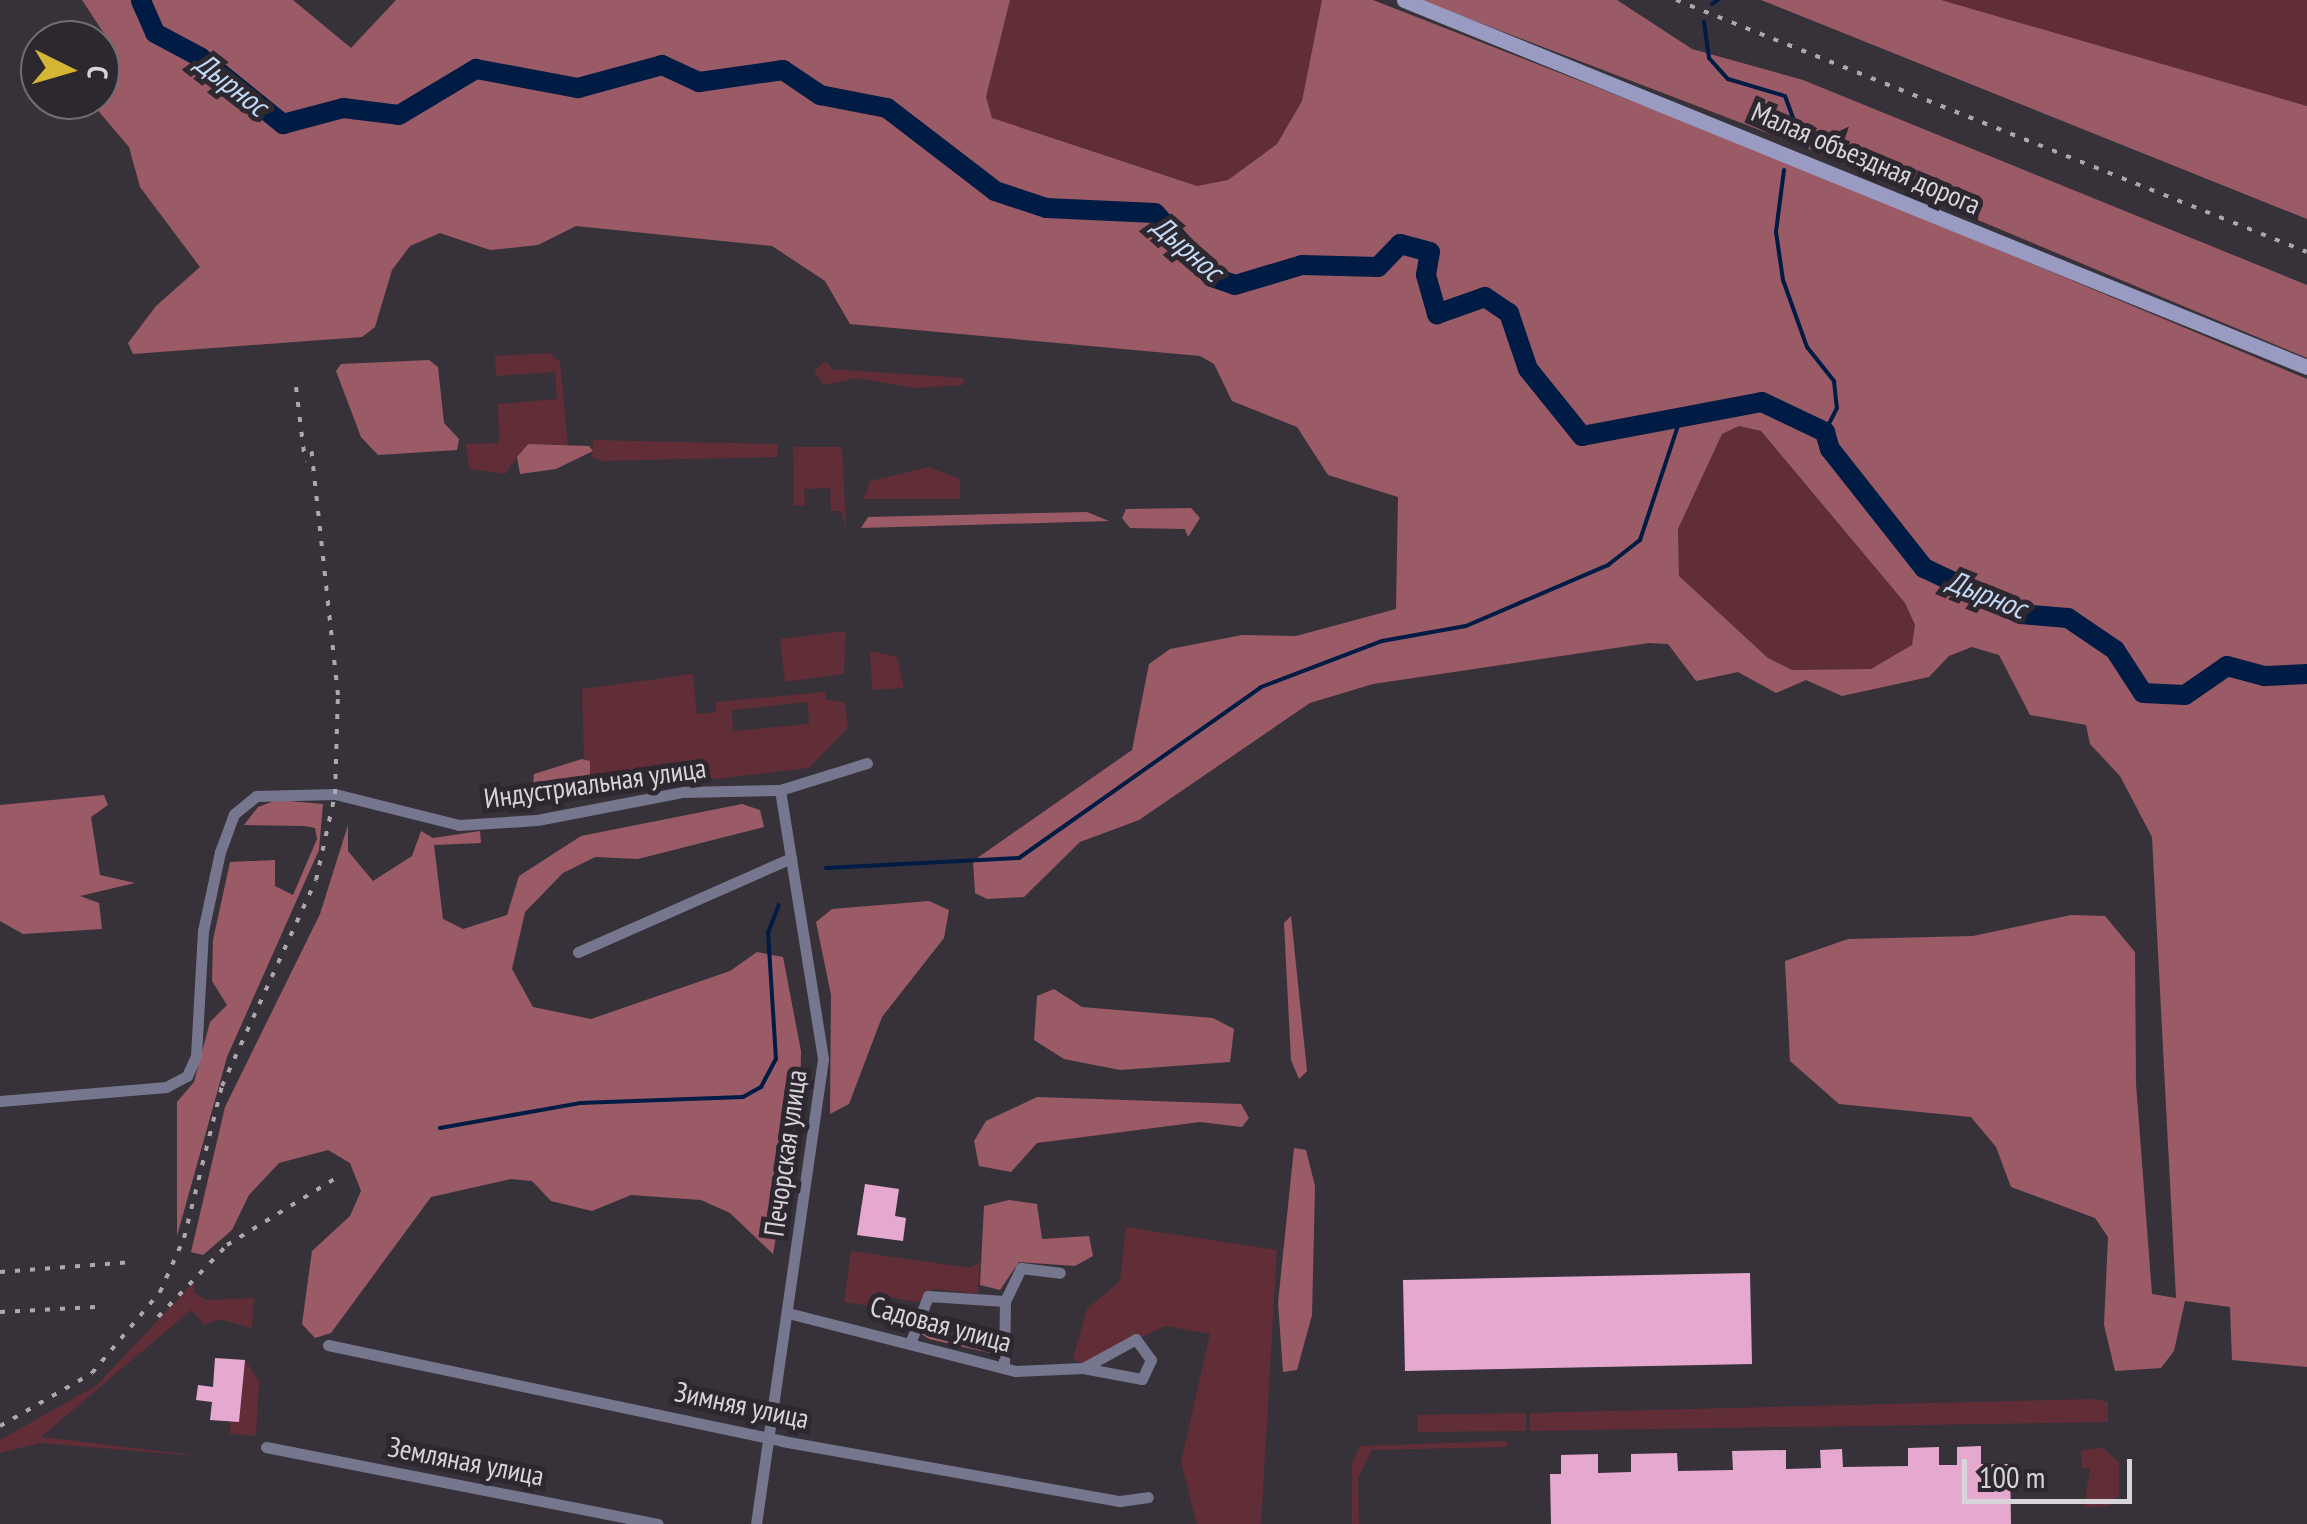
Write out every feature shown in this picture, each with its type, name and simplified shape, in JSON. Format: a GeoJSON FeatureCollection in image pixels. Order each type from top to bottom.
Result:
{"type":"FeatureCollection","features":[{"type":"Feature","properties":{"kind":"street","name":"Малая объездная дорога"},"geometry":{"type":"LineString","coordinates":[[1404,0],[2307,367]]}},
{"type":"Feature","properties":{"kind":"street"},"geometry":{"type":"LineString","coordinates":[[776,789],[839,778],[866,763]]}},
{"type":"Feature","properties":{"kind":"street","name":"Печорская улица"},"geometry":{"type":"LineString","coordinates":[[756,1524],[823,1035],[776,789]]}},
{"type":"Feature","properties":{"kind":"street","name":"Индустриальная улица"},"geometry":{"type":"LineString","coordinates":[[0,1101],[166,1086],[187,1076],[199,1039],[203,931],[220,852],[234,814],[256,796],[335,794],[459,825],[537,820],[683,792],[776,789]]}},
{"type":"Feature","properties":{"kind":"street"},"geometry":{"type":"LineString","coordinates":[[578,952],[791,858]]}},
{"type":"Feature","properties":{"kind":"street"},"geometry":{"type":"LineString","coordinates":[[1004,1368],[1006,1301],[1021,1268],[1060,1273]]}},
{"type":"Feature","properties":{"kind":"street"},"geometry":{"type":"LineString","coordinates":[[911,1341],[928,1296],[1006,1301]]}},
{"type":"Feature","properties":{"kind":"street","name":"Садовая улица"},"geometry":{"type":"LineString","coordinates":[[788,1312],[1004,1368],[1083,1368],[1142,1378],[1151,1360],[1136,1340],[1083,1368]]}},
{"type":"Feature","properties":{"kind":"street","name":"Зимняя улица"},"geometry":{"type":"LineString","coordinates":[[328,1345],[1041,1489],[1120,1501],[1148,1497]]}},
{"type":"Feature","properties":{"kind":"street","name":"Земляная улица"},"geometry":{"type":"LineString","coordinates":[[266,1447],[658,1524]]}},
{"type":"Feature","properties":{"kind":"shaded area"},"geometry":{"type":"Polygon","coordinates":[[[82,0],[293,0],[351,48],[396,0],[1010,0],[986,97],[992,118],[1197,186],[1228,180],[1277,144],[1302,101],[1322,0],[1373,0],[1796,165],[2307,379],[2307,1367],[2232,1360],[2230,1307],[2185,1301],[2174,1351],[2161,1368],[2115,1371],[2104,1325],[2108,1237],[2095,1218],[2011,1187],[1996,1147],[1971,1117],[1839,1104],[1790,1061],[1785,961],[1848,939],[1973,936],[2071,915],[2105,916],[2135,952],[2136,1084],[2152,1294],[2176,1298],[2152,837],[2120,776],[2090,744],[2086,725],[2030,715],[1999,655],[1972,647],[1949,656],[1929,677],[1842,696],[1806,680],[1776,693],[1738,672],[1696,681],[1668,644],[1649,643],[1373,684],[1310,703],[1139,820],[1080,842],[1024,897],[987,899],[975,893],[973,861],[1132,750],[1149,664],[1170,649],[1242,635],[1296,636],[1396,609],[1398,497],[1328,475],[1297,427],[1232,401],[1214,364],[1200,356],[850,324],[825,281],[772,246],[576,226],[538,245],[490,250],[440,233],[410,246],[392,270],[375,327],[362,337],[133,354],[128,343],[156,306],[200,267],[140,187],[129,147],[106,120],[120,120],[120,20],[95,20],[82,0]],[[1739,426],[1722,434],[1678,529],[1679,576],[1768,658],[1792,670],[1871,669],[1912,645],[1915,625],[1905,603],[1761,431],[1739,426]]]}},
{"type":"Feature","properties":{"kind":"shaded area"},"geometry":{"type":"Polygon","coordinates":[[[1010,0],[1322,0],[1302,101],[1277,144],[1228,180],[1197,186],[991,118],[986,97],[1010,0]]]}},
{"type":"Feature","properties":{"kind":"shaded area"},"geometry":{"type":"Polygon","coordinates":[[[1420,0],[1617,0],[1692,49],[1803,80],[2307,285],[2307,358],[1804,147],[1420,0]]]}},
{"type":"Feature","properties":{"kind":"shaded area"},"geometry":{"type":"Polygon","coordinates":[[[1761,0],[1941,0],[2307,106],[2307,219],[1761,0]]]}},
{"type":"Feature","properties":{"kind":"shaded area"},"geometry":{"type":"Polygon","coordinates":[[[1941,0],[2307,0],[2307,106],[1949,8],[1941,0]]]}},
{"type":"Feature","properties":{"kind":"shaded area"},"geometry":{"type":"Polygon","coordinates":[[[549,353],[560,362],[568,445],[527,444],[505,474],[470,469],[465,444],[499,443],[498,404],[557,399],[555,372],[496,376],[495,356],[549,353]]]}},
{"type":"Feature","properties":{"kind":"shaded area"},"geometry":{"type":"Polygon","coordinates":[[[429,360],[438,367],[444,423],[459,439],[457,450],[378,455],[361,437],[336,371],[341,364],[429,360]]]}},
{"type":"Feature","properties":{"kind":"shaded area"},"geometry":{"type":"Polygon","coordinates":[[[826,361],[832,369],[964,378],[963,385],[914,388],[857,378],[824,385],[814,371],[826,361]]]}},
{"type":"Feature","properties":{"kind":"shaded area"},"geometry":{"type":"Polygon","coordinates":[[[1739,426],[1761,431],[1905,603],[1915,626],[1913,645],[1871,669],[1792,670],[1768,658],[1679,576],[1678,529],[1722,434],[1739,426]]]}},
{"type":"Feature","properties":{"kind":"shaded area"},"geometry":{"type":"Polygon","coordinates":[[[593,440],[778,444],[778,457],[601,461],[592,457],[593,440]]]}},
{"type":"Feature","properties":{"kind":"shaded area"},"geometry":{"type":"Polygon","coordinates":[[[528,444],[589,446],[593,451],[556,469],[520,474],[517,457],[528,444]]]}},
{"type":"Feature","properties":{"kind":"shaded area"},"geometry":{"type":"Polygon","coordinates":[[[793,447],[842,447],[846,528],[841,511],[831,511],[830,488],[804,489],[805,505],[794,506],[793,447]]]}},
{"type":"Feature","properties":{"kind":"shaded area"},"geometry":{"type":"Polygon","coordinates":[[[929,467],[960,479],[960,499],[864,499],[870,481],[929,467]]]}},
{"type":"Feature","properties":{"kind":"shaded area"},"geometry":{"type":"Polygon","coordinates":[[[1191,508],[1200,518],[1188,537],[1185,529],[1130,528],[1122,518],[1126,509],[1191,508]]]}},
{"type":"Feature","properties":{"kind":"shaded area"},"geometry":{"type":"Polygon","coordinates":[[[1087,512],[1109,521],[861,528],[868,517],[1087,512]]]}},
{"type":"Feature","properties":{"kind":"shaded area"},"geometry":{"type":"Polygon","coordinates":[[[846,631],[844,674],[785,682],[780,639],[846,631]]]}},
{"type":"Feature","properties":{"kind":"shaded area"},"geometry":{"type":"Polygon","coordinates":[[[870,651],[897,657],[904,688],[872,690],[870,651]]]}},
{"type":"Feature","properties":{"kind":"shaded area"},"geometry":{"type":"Polygon","coordinates":[[[693,674],[697,714],[716,712],[716,702],[825,692],[826,700],[845,702],[848,728],[809,768],[581,795],[590,788],[590,762],[584,758],[582,689],[693,674]],[[808,702],[732,710],[733,731],[809,724],[808,702]]]}},
{"type":"Feature","properties":{"kind":"shaded area"},"geometry":{"type":"Polygon","coordinates":[[[582,759],[590,761],[590,788],[532,796],[534,774],[582,759]]]}},
{"type":"Feature","properties":{"kind":"shaded area"},"geometry":{"type":"Polygon","coordinates":[[[104,795],[108,805],[91,817],[100,875],[135,883],[80,896],[99,903],[102,929],[23,934],[0,921],[0,805],[104,795]]]}},
{"type":"Feature","properties":{"kind":"shaded area"},"geometry":{"type":"Polygon","coordinates":[[[277,800],[323,804],[319,850],[227,1057],[177,1236],[177,1102],[194,1082],[210,1022],[227,1005],[212,981],[213,940],[230,862],[275,860],[275,886],[293,895],[317,839],[315,828],[244,825],[258,807],[277,800]]]}},
{"type":"Feature","properties":{"kind":"shaded area"},"geometry":{"type":"Polygon","coordinates":[[[742,804],[760,810],[764,827],[638,859],[595,857],[563,873],[525,912],[512,969],[533,1007],[591,1019],[730,971],[757,952],[783,957],[801,1051],[800,1102],[773,1254],[730,1213],[701,1200],[631,1195],[592,1211],[551,1201],[532,1181],[511,1179],[431,1197],[331,1333],[315,1338],[302,1324],[312,1251],[350,1216],[361,1191],[350,1163],[328,1150],[279,1163],[249,1195],[232,1230],[203,1255],[191,1252],[225,1107],[320,914],[348,825],[348,851],[373,881],[412,856],[421,831],[433,838],[480,831],[481,843],[434,845],[443,919],[463,929],[507,915],[519,876],[581,836],[742,804]]]}},
{"type":"Feature","properties":{"kind":"shaded area"},"geometry":{"type":"Polygon","coordinates":[[[929,901],[949,910],[944,938],[882,1017],[849,1104],[830,1114],[831,995],[816,922],[832,909],[929,901]]]}},
{"type":"Feature","properties":{"kind":"shaded area"},"geometry":{"type":"Polygon","coordinates":[[[1291,916],[1307,1071],[1299,1079],[1291,1060],[1284,923],[1291,916]]]}},
{"type":"Feature","properties":{"kind":"shaded area"},"geometry":{"type":"Polygon","coordinates":[[[1054,989],[1082,1007],[1213,1018],[1234,1029],[1230,1062],[1120,1070],[1064,1059],[1034,1040],[1037,996],[1054,989]]]}},
{"type":"Feature","properties":{"kind":"shaded area"},"geometry":{"type":"Polygon","coordinates":[[[1037,1097],[1241,1104],[1249,1118],[1242,1127],[1200,1122],[1037,1143],[1011,1172],[979,1166],[974,1141],[986,1121],[1037,1097]]]}},
{"type":"Feature","properties":{"kind":"shaded area"},"geometry":{"type":"Polygon","coordinates":[[[1294,1148],[1306,1150],[1315,1186],[1312,1315],[1297,1370],[1283,1372],[1278,1303],[1294,1148]]]}},
{"type":"Feature","properties":{"kind":"shaded area"},"geometry":{"type":"Polygon","coordinates":[[[1009,1200],[1037,1204],[1042,1239],[1089,1236],[1093,1256],[1075,1266],[1019,1262],[1000,1290],[980,1285],[984,1206],[1009,1200]]]}},
{"type":"Feature","properties":{"kind":"shaded area"},"geometry":{"type":"Polygon","coordinates":[[[1126,1227],[1277,1250],[1261,1524],[1197,1524],[1191,1502],[1181,1462],[1210,1334],[1165,1326],[1083,1364],[1073,1359],[1087,1309],[1120,1281],[1126,1227]]]}},
{"type":"Feature","properties":{"kind":"shaded area"},"geometry":{"type":"Polygon","coordinates":[[[851,1251],[971,1268],[980,1261],[978,1294],[933,1289],[919,1302],[872,1295],[869,1306],[844,1302],[851,1251]]]}},
{"type":"Feature","properties":{"kind":"shaded area"},"geometry":{"type":"Polygon","coordinates":[[[194,1282],[194,1293],[207,1300],[254,1298],[252,1328],[219,1319],[205,1325],[191,1310],[41,1437],[210,1457],[40,1443],[0,1453],[0,1440],[97,1385],[194,1282]]]}},
{"type":"Feature","properties":{"kind":"shaded area"},"geometry":{"type":"Polygon","coordinates":[[[933,1321],[998,1333],[999,1355],[929,1339],[920,1333],[933,1321]]]}},
{"type":"Feature","properties":{"kind":"shaded area"},"geometry":{"type":"Polygon","coordinates":[[[245,1360],[259,1381],[256,1436],[230,1434],[230,1421],[239,1421],[245,1360]]]}},
{"type":"Feature","properties":{"kind":"shaded area"},"geometry":{"type":"Polygon","coordinates":[[[2096,1399],[2108,1402],[2108,1422],[1530,1431],[1530,1413],[2096,1399]]]}},
{"type":"Feature","properties":{"kind":"shaded area"},"geometry":{"type":"Polygon","coordinates":[[[1526,1413],[1526,1431],[1418,1432],[1418,1415],[1526,1413]]]}},
{"type":"Feature","properties":{"kind":"shaded area"},"geometry":{"type":"Polygon","coordinates":[[[1507,1441],[1507,1447],[1372,1450],[1358,1478],[1359,1524],[1352,1524],[1352,1464],[1360,1446],[1507,1441]]]}},
{"type":"Feature","properties":{"kind":"shaded area"},"geometry":{"type":"Polygon","coordinates":[[[2102,1447],[2119,1462],[2119,1495],[2109,1506],[2084,1507],[2090,1468],[2082,1468],[2081,1451],[2102,1447]]]}},
{"type":"Feature","properties":{"kind":"building"},"geometry":{"type":"Polygon","coordinates":[[[865,1184],[899,1189],[895,1216],[906,1218],[903,1241],[857,1235],[865,1184]]]}},
{"type":"Feature","properties":{"kind":"building"},"geometry":{"type":"Polygon","coordinates":[[[1750,1273],[1752,1364],[1405,1371],[1403,1280],[1750,1273]]]}},
{"type":"Feature","properties":{"kind":"building"},"geometry":{"type":"Polygon","coordinates":[[[215,1358],[245,1360],[239,1422],[210,1420],[212,1402],[196,1400],[198,1385],[213,1387],[215,1358]]]}},
{"type":"Feature","properties":{"kind":"building"},"geometry":{"type":"Polygon","coordinates":[[[1981,1446],[1981,1464],[2010,1464],[2011,1524],[1551,1524],[1550,1474],[1561,1474],[1561,1455],[1598,1454],[1598,1473],[1631,1472],[1631,1454],[1677,1453],[1678,1471],[1733,1470],[1732,1451],[1786,1450],[1786,1469],[1821,1468],[1820,1450],[1842,1449],[1843,1467],[1908,1466],[1908,1448],[1939,1447],[1939,1465],[1957,1465],[1957,1447],[1981,1446]]]}},
{"type":"Feature","properties":{"kind":"waterway"},"geometry":{"type":"LineString","coordinates":[[1712,4],[1718,0]]}},
{"type":"Feature","properties":{"kind":"waterway","name":"Дырнос"},"geometry":{"type":"LineString","coordinates":[[141,1],[155,33],[200,57],[283,124],[343,108],[399,115],[476,69],[578,88],[662,65],[699,82],[783,70],[820,95],[887,108],[995,191],[1046,208],[1155,213],[1212,277],[1235,285],[1302,265],[1378,267],[1400,244],[1430,252],[1426,275],[1437,314],[1485,297],[1509,313],[1528,369],[1582,436],[1762,402],[1825,432],[1830,449],[1924,568],[2021,614],[2068,618],[2115,650],[2143,693],[2185,695],[2227,666],[2265,676],[2307,674]]}},
{"type":"Feature","properties":{"kind":"waterway"},"geometry":{"type":"LineString","coordinates":[[1704,22],[1709,58],[1728,79],[1785,96],[1798,131]]}},
{"type":"Feature","properties":{"kind":"waterway"},"geometry":{"type":"LineString","coordinates":[[1784,170],[1776,232],[1783,280],[1807,347],[1834,381],[1837,408],[1825,432]]}},
{"type":"Feature","properties":{"kind":"waterway"},"geometry":{"type":"LineString","coordinates":[[826,868],[1019,858],[1261,687],[1382,641],[1466,626],[1608,565],[1640,540],[1681,417]]}},
{"type":"Feature","properties":{"kind":"waterway"},"geometry":{"type":"LineString","coordinates":[[440,1128],[580,1103],[743,1097],[761,1087],[776,1059],[768,933],[779,905]]}},
{"type":"Feature","properties":{"kind":"railway"},"geometry":{"type":"LineString","coordinates":[[1676,0],[2307,252]]}},
{"type":"Feature","properties":{"kind":"railway"},"geometry":{"type":"LineString","coordinates":[[296,387],[305,461]]}},
{"type":"Feature","properties":{"kind":"railway"},"geometry":{"type":"LineString","coordinates":[[0,1426],[92,1373],[160,1292],[184,1238],[222,1086],[316,880],[335,794],[338,695],[311,446]]}},
{"type":"Feature","properties":{"kind":"railway"},"geometry":{"type":"LineString","coordinates":[[158,1317],[227,1245],[339,1176]]}},
{"type":"Feature","properties":{"kind":"railway"},"geometry":{"type":"LineString","coordinates":[[0,1272],[133,1262]]}},
{"type":"Feature","properties":{"kind":"railway"},"geometry":{"type":"LineString","coordinates":[[0,1312],[96,1307]]}}]}
